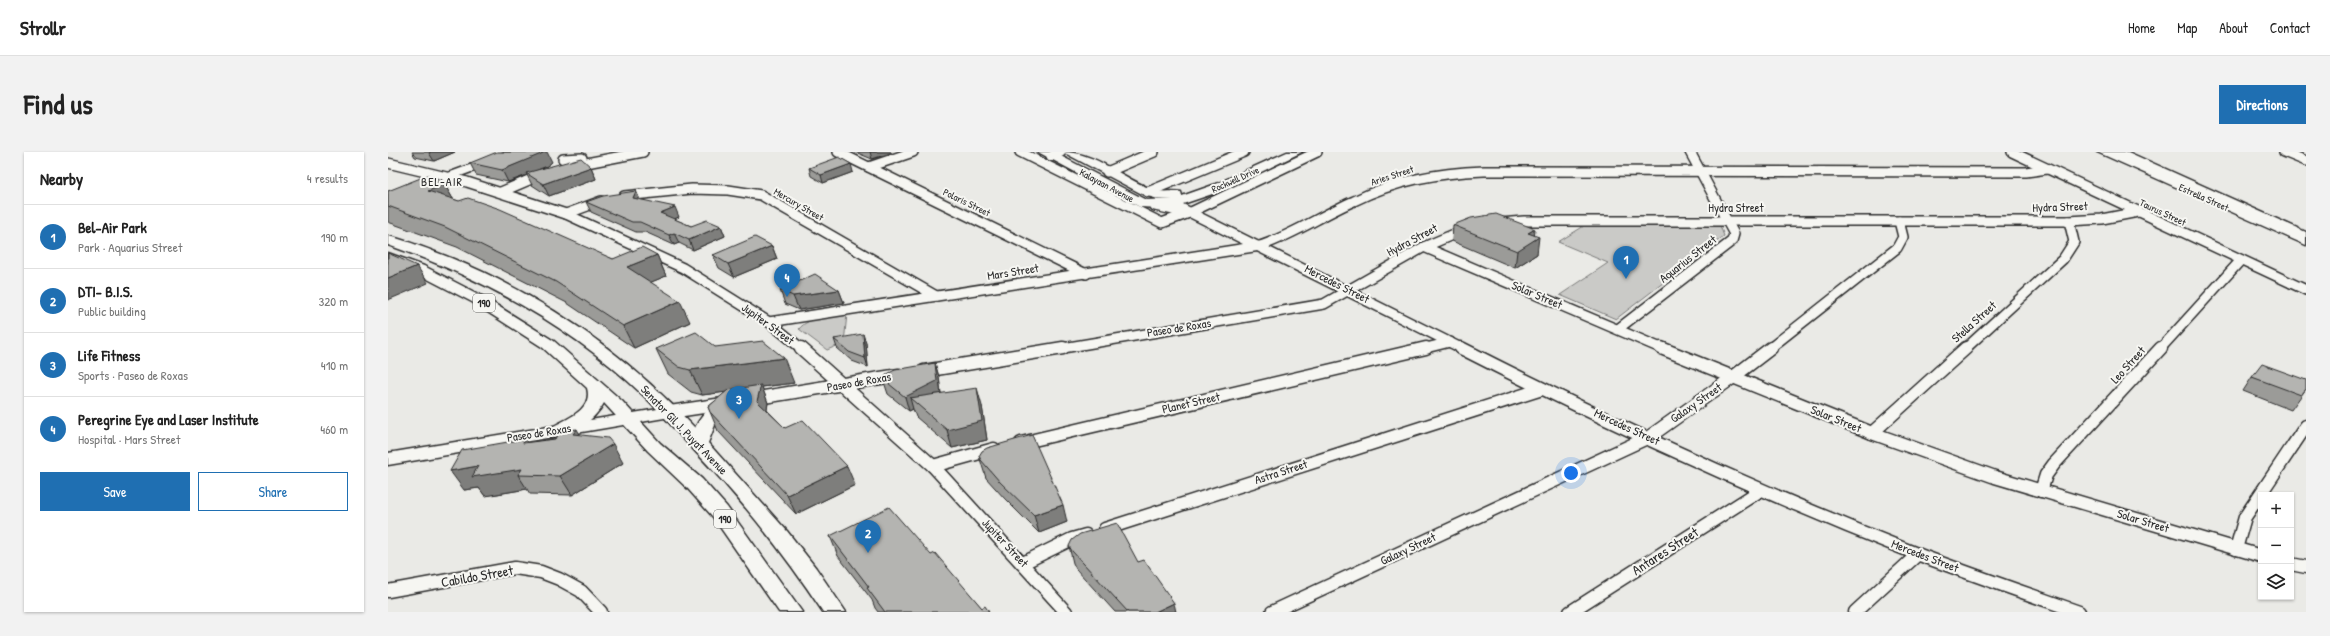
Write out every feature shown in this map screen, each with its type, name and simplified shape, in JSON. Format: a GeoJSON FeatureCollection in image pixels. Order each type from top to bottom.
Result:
{"type":"FeatureCollection","features":[{"type":"Feature","properties":{"kind":"highway"},"geometry":{"type":"LineString","coordinates":[[2118,152],[2141,164],[2306,237]]}},
{"type":"Feature","properties":{"kind":"main road"},"geometry":{"type":"LineString","coordinates":[[388,200],[451,178],[516,152]]}},
{"type":"Feature","properties":{"kind":"main road","name":"Kalayaan Avenue"},"geometry":{"type":"LineString","coordinates":[[1069,152],[1154,198],[1173,204]]}},
{"type":"Feature","properties":{"kind":"main road","name":"Rockwell Drive"},"geometry":{"type":"LineString","coordinates":[[1154,198],[1186,192],[1276,152]]}},
{"type":"Feature","properties":{"kind":"main road","name":"Rockwell Drive"},"geometry":{"type":"LineString","coordinates":[[1173,204],[1184,202],[1296,152]]}},
{"type":"Feature","properties":{"kind":"main road","name":"Estrella Street"},"geometry":{"type":"LineString","coordinates":[[2103,152],[2306,242]]}},
{"type":"Feature","properties":{"kind":"main road","name":"Estrella Street"},"geometry":{"type":"LineString","coordinates":[[2118,152],[2306,232]]}},
{"type":"Feature","properties":{"kind":"main road","name":"Kalayaan Avenue"},"geometry":{"type":"LineString","coordinates":[[1052,153],[1144,204],[1154,198]]}},
{"type":"Feature","properties":{"kind":"main road"},"geometry":{"type":"LineString","coordinates":[[388,207],[451,178]]}},
{"type":"Feature","properties":{"kind":"main road","name":"Senator Gil J. Puyat Avenue"},"geometry":{"type":"LineString","coordinates":[[388,240],[442,260],[536,306],[606,354],[670,412],[764,518],[814,580],[835,612]]}},
{"type":"Feature","properties":{"kind":"main road","name":"190"},"geometry":{"type":"LineString","coordinates":[[388,257],[424,272],[477,299],[548,344],[630,419],[654,447],[694,484],[720,512],[791,612]]}},
{"type":"Feature","properties":{"kind":"main road"},"geometry":{"type":"LineString","coordinates":[[560,430],[591,409],[597,400],[598,393],[595,387]]}},
{"type":"Feature","properties":{"kind":"main road"},"geometry":{"type":"LineString","coordinates":[[699,445],[701,432],[705,425],[719,410],[730,403]]}},
{"type":"Feature","properties":{"kind":"main road","name":"Paseo de Roxas"},"geometry":{"type":"LineString","coordinates":[[388,459],[670,412]]}},
{"type":"Feature","properties":{"kind":"street"},"geometry":{"type":"LineString","coordinates":[[501,192],[557,168],[613,156],[643,152]]}},
{"type":"Feature","properties":{"kind":"street","name":"Polaris Street"},"geometry":{"type":"LineString","coordinates":[[838,152],[1086,274]]}},
{"type":"Feature","properties":{"kind":"street"},"geometry":{"type":"LineString","coordinates":[[869,167],[913,152]]}},
{"type":"Feature","properties":{"kind":"street"},"geometry":{"type":"LineString","coordinates":[[1020,152],[1154,221],[1162,223],[1169,222],[1189,213],[1317,152]]}},
{"type":"Feature","properties":{"kind":"street"},"geometry":{"type":"LineString","coordinates":[[1107,172],[1154,152]]}},
{"type":"Feature","properties":{"kind":"street","name":"Aquarius Street"},"geometry":{"type":"LineString","coordinates":[[1618,329],[1732,241],[1734,234],[1729,220],[1690,152]]}},
{"type":"Feature","properties":{"kind":"street","name":"Taurus Street"},"geometry":{"type":"LineString","coordinates":[[2012,152],[2306,290]]}},
{"type":"Feature","properties":{"kind":"street"},"geometry":{"type":"LineString","coordinates":[[2284,152],[2306,161]]}},
{"type":"Feature","properties":{"kind":"street"},"geometry":{"type":"LineString","coordinates":[[1154,198],[1238,153]]}},
{"type":"Feature","properties":{"kind":"street"},"geometry":{"type":"LineString","coordinates":[[557,168],[566,155],[613,156]]}},
{"type":"Feature","properties":{"kind":"street","name":"Jupiter Street"},"geometry":{"type":"LineString","coordinates":[[388,163],[501,192],[566,214],[683,268],[769,322],[842,384],[933,466],[1066,612]]}},
{"type":"Feature","properties":{"kind":"street","name":"Aries Street"},"geometry":{"type":"LineString","coordinates":[[1260,246],[1278,240],[1384,187],[1424,176],[1484,171],[2026,172],[2047,169]]}},
{"type":"Feature","properties":{"kind":"street","name":"Mercury Street"},"geometry":{"type":"LineString","coordinates":[[566,214],[611,199],[653,193],[730,190],[761,195],[936,296]]}},
{"type":"Feature","properties":{"kind":"street","name":"Mercedes Street"},"geometry":{"type":"LineString","coordinates":[[1154,198],[1260,246],[1542,389],[1761,490],[1918,554],[2079,612]]}},
{"type":"Feature","properties":{"kind":"street","name":"Mercedes Street"},"geometry":{"type":"LineString","coordinates":[[1173,204],[1189,213]]}},
{"type":"Feature","properties":{"kind":"street","name":"Hydra Street"},"geometry":{"type":"LineString","coordinates":[[1492,224],[1524,221],[2069,221],[2102,219],[2138,212]]}},
{"type":"Feature","properties":{"kind":"street","name":"Galaxy Street"},"geometry":{"type":"LineString","coordinates":[[1272,612],[1648,437],[1732,378],[1897,248],[1903,237],[1899,221]]}},
{"type":"Feature","properties":{"kind":"street","name":"Stella Street"},"geometry":{"type":"LineString","coordinates":[[1872,433],[2063,259],[2074,242],[2069,221]]}},
{"type":"Feature","properties":{"kind":"street","name":"Hydra Street"},"geometry":{"type":"LineString","coordinates":[[1350,291],[1424,246],[1443,237],[1474,227]]}},
{"type":"Feature","properties":{"kind":"street","name":"Mars Street"},"geometry":{"type":"LineString","coordinates":[[769,322],[1260,246]]}},
{"type":"Feature","properties":{"kind":"street","name":"Solar Street"},"geometry":{"type":"LineString","coordinates":[[1424,246],[1732,378],[1872,433],[1994,477],[2258,555]]}},
{"type":"Feature","properties":{"kind":"street","name":"Leo Street"},"geometry":{"type":"LineString","coordinates":[[2041,491],[2046,475],[2054,464],[2241,260]]}},
{"type":"Feature","properties":{"kind":"street","name":"Paseo de Roxas"},"geometry":{"type":"LineString","coordinates":[[670,412],[1324,304],[1350,291]]}},
{"type":"Feature","properties":{"kind":"street","name":"Planet Street"},"geometry":{"type":"LineString","coordinates":[[933,466],[1007,446],[1450,342]]}},
{"type":"Feature","properties":{"kind":"street","name":"Astra Street"},"geometry":{"type":"LineString","coordinates":[[1023,564],[1072,539],[1542,389]]}},
{"type":"Feature","properties":{"kind":"street"},"geometry":{"type":"LineString","coordinates":[[2236,549],[2245,517],[2306,426]]}},
{"type":"Feature","properties":{"kind":"street","name":"Antares Street"},"geometry":{"type":"LineString","coordinates":[[1570,612],[1761,490]]}},
{"type":"Feature","properties":{"kind":"street"},"geometry":{"type":"LineString","coordinates":[[1855,612],[1918,554]]}},
{"type":"Feature","properties":{"kind":"street"},"geometry":{"type":"LineString","coordinates":[[2294,565],[2306,568]]}},
{"type":"Feature","properties":{"kind":"street","name":"Cabildo Street"},"geometry":{"type":"LineString","coordinates":[[388,591],[515,568],[541,572],[559,579],[580,591],[601,612]]}},
{"type":"Feature","properties":{"kind":"shaded area"},"geometry":{"type":"Polygon","coordinates":[[[1589,223],[1719,223],[1724,236],[1616,319],[1560,295],[1608,263],[1558,242],[1589,223]]]}},
{"type":"Feature","properties":{"kind":"shaded area"},"geometry":{"type":"Polygon","coordinates":[[[847,314],[844,343],[827,350],[799,329],[803,325],[815,319],[847,314]]]}},
{"type":"Feature","properties":{"kind":"building"},"geometry":{"type":"Polygon","coordinates":[[[497,152],[544,152],[502,170],[470,163],[497,152]]]}},
{"type":"Feature","properties":{"kind":"building"},"geometry":{"type":"Polygon","coordinates":[[[839,157],[851,164],[821,175],[809,168],[839,157]]]}},
{"type":"Feature","properties":{"kind":"building"},"geometry":{"type":"Polygon","coordinates":[[[581,158],[591,167],[543,184],[526,173],[581,158]]]}},
{"type":"Feature","properties":{"kind":"building"},"geometry":{"type":"Polygon","coordinates":[[[428,175],[442,180],[428,186],[436,188],[428,191],[459,201],[468,198],[500,209],[613,259],[642,247],[657,255],[627,267],[680,301],[623,326],[556,282],[445,227],[388,206],[388,191],[428,175]]]}},
{"type":"Feature","properties":{"kind":"building"},"geometry":{"type":"Polygon","coordinates":[[[636,191],[633,198],[675,207],[660,213],[691,226],[707,220],[721,226],[689,240],[674,233],[669,235],[640,222],[632,222],[586,202],[603,196],[636,191]]]}},
{"type":"Feature","properties":{"kind":"building"},"geometry":{"type":"Polygon","coordinates":[[[1496,214],[1535,229],[1528,233],[1539,237],[1517,251],[1453,225],[1471,218],[1496,214]]]}},
{"type":"Feature","properties":{"kind":"building"},"geometry":{"type":"Polygon","coordinates":[[[755,237],[772,246],[728,264],[713,255],[755,237]]]}},
{"type":"Feature","properties":{"kind":"building"},"geometry":{"type":"Polygon","coordinates":[[[388,253],[390,254],[417,266],[388,278],[388,253]]]}},
{"type":"Feature","properties":{"kind":"building"},"geometry":{"type":"Polygon","coordinates":[[[815,274],[839,290],[793,296],[780,290],[815,274]]]}},
{"type":"Feature","properties":{"kind":"building"},"geometry":{"type":"Polygon","coordinates":[[[696,332],[715,347],[763,341],[784,358],[690,370],[679,367],[656,349],[696,332]]]}},
{"type":"Feature","properties":{"kind":"building"},"geometry":{"type":"Polygon","coordinates":[[[863,334],[865,358],[849,352],[834,339],[863,334]]]}},
{"type":"Feature","properties":{"kind":"building"},"geometry":{"type":"Polygon","coordinates":[[[935,363],[937,381],[905,397],[883,379],[887,374],[895,370],[935,363]]]}},
{"type":"Feature","properties":{"kind":"building"},"geometry":{"type":"Polygon","coordinates":[[[2262,364],[2306,380],[2306,389],[2301,395],[2252,377],[2262,364]]]}},
{"type":"Feature","properties":{"kind":"building"},"geometry":{"type":"Polygon","coordinates":[[[761,385],[757,401],[785,428],[803,420],[847,466],[787,495],[710,412],[708,407],[728,390],[761,385]]]}},
{"type":"Feature","properties":{"kind":"building"},"geometry":{"type":"Polygon","coordinates":[[[977,388],[982,421],[947,430],[910,398],[977,388]]]}},
{"type":"Feature","properties":{"kind":"building"},"geometry":{"type":"Polygon","coordinates":[[[577,429],[573,434],[608,438],[613,444],[560,476],[518,475],[522,469],[472,477],[478,466],[450,471],[462,450],[525,439],[523,443],[555,439],[559,431],[577,429]]]}},
{"type":"Feature","properties":{"kind":"building"},"geometry":{"type":"Polygon","coordinates":[[[1032,435],[1063,505],[1034,515],[1000,482],[979,456],[982,451],[987,448],[1032,435]]]}},
{"type":"Feature","properties":{"kind":"building"},"geometry":{"type":"Polygon","coordinates":[[[889,507],[931,555],[935,553],[982,608],[985,606],[989,612],[885,612],[867,588],[869,587],[830,536],[889,507]]]}},
{"type":"Feature","properties":{"kind":"building"},"geometry":{"type":"Polygon","coordinates":[[[1117,523],[1138,562],[1144,560],[1174,603],[1155,612],[1128,612],[1069,546],[1072,540],[1080,534],[1117,523]]]}},
{"type":"Feature","properties":{"kind":"place","name":"Bel-Air Park"},"geometry":{"type":"Point","coordinates":[1626,279]}},
{"type":"Feature","properties":{"kind":"place","name":"Peregrine Eye and Laser Institute"},"geometry":{"type":"Point","coordinates":[787,297]}},
{"type":"Feature","properties":{"kind":"place","name":"Life Fitness"},"geometry":{"type":"Point","coordinates":[739,419]}},
{"type":"Feature","properties":{"kind":"place","name":"DTI- B.I.S."},"geometry":{"type":"Point","coordinates":[868,553]}},
{"type":"Feature","properties":{"kind":"district","name":"BEL-AIR"},"geometry":{"type":"Point","coordinates":[442,182]}}]}
